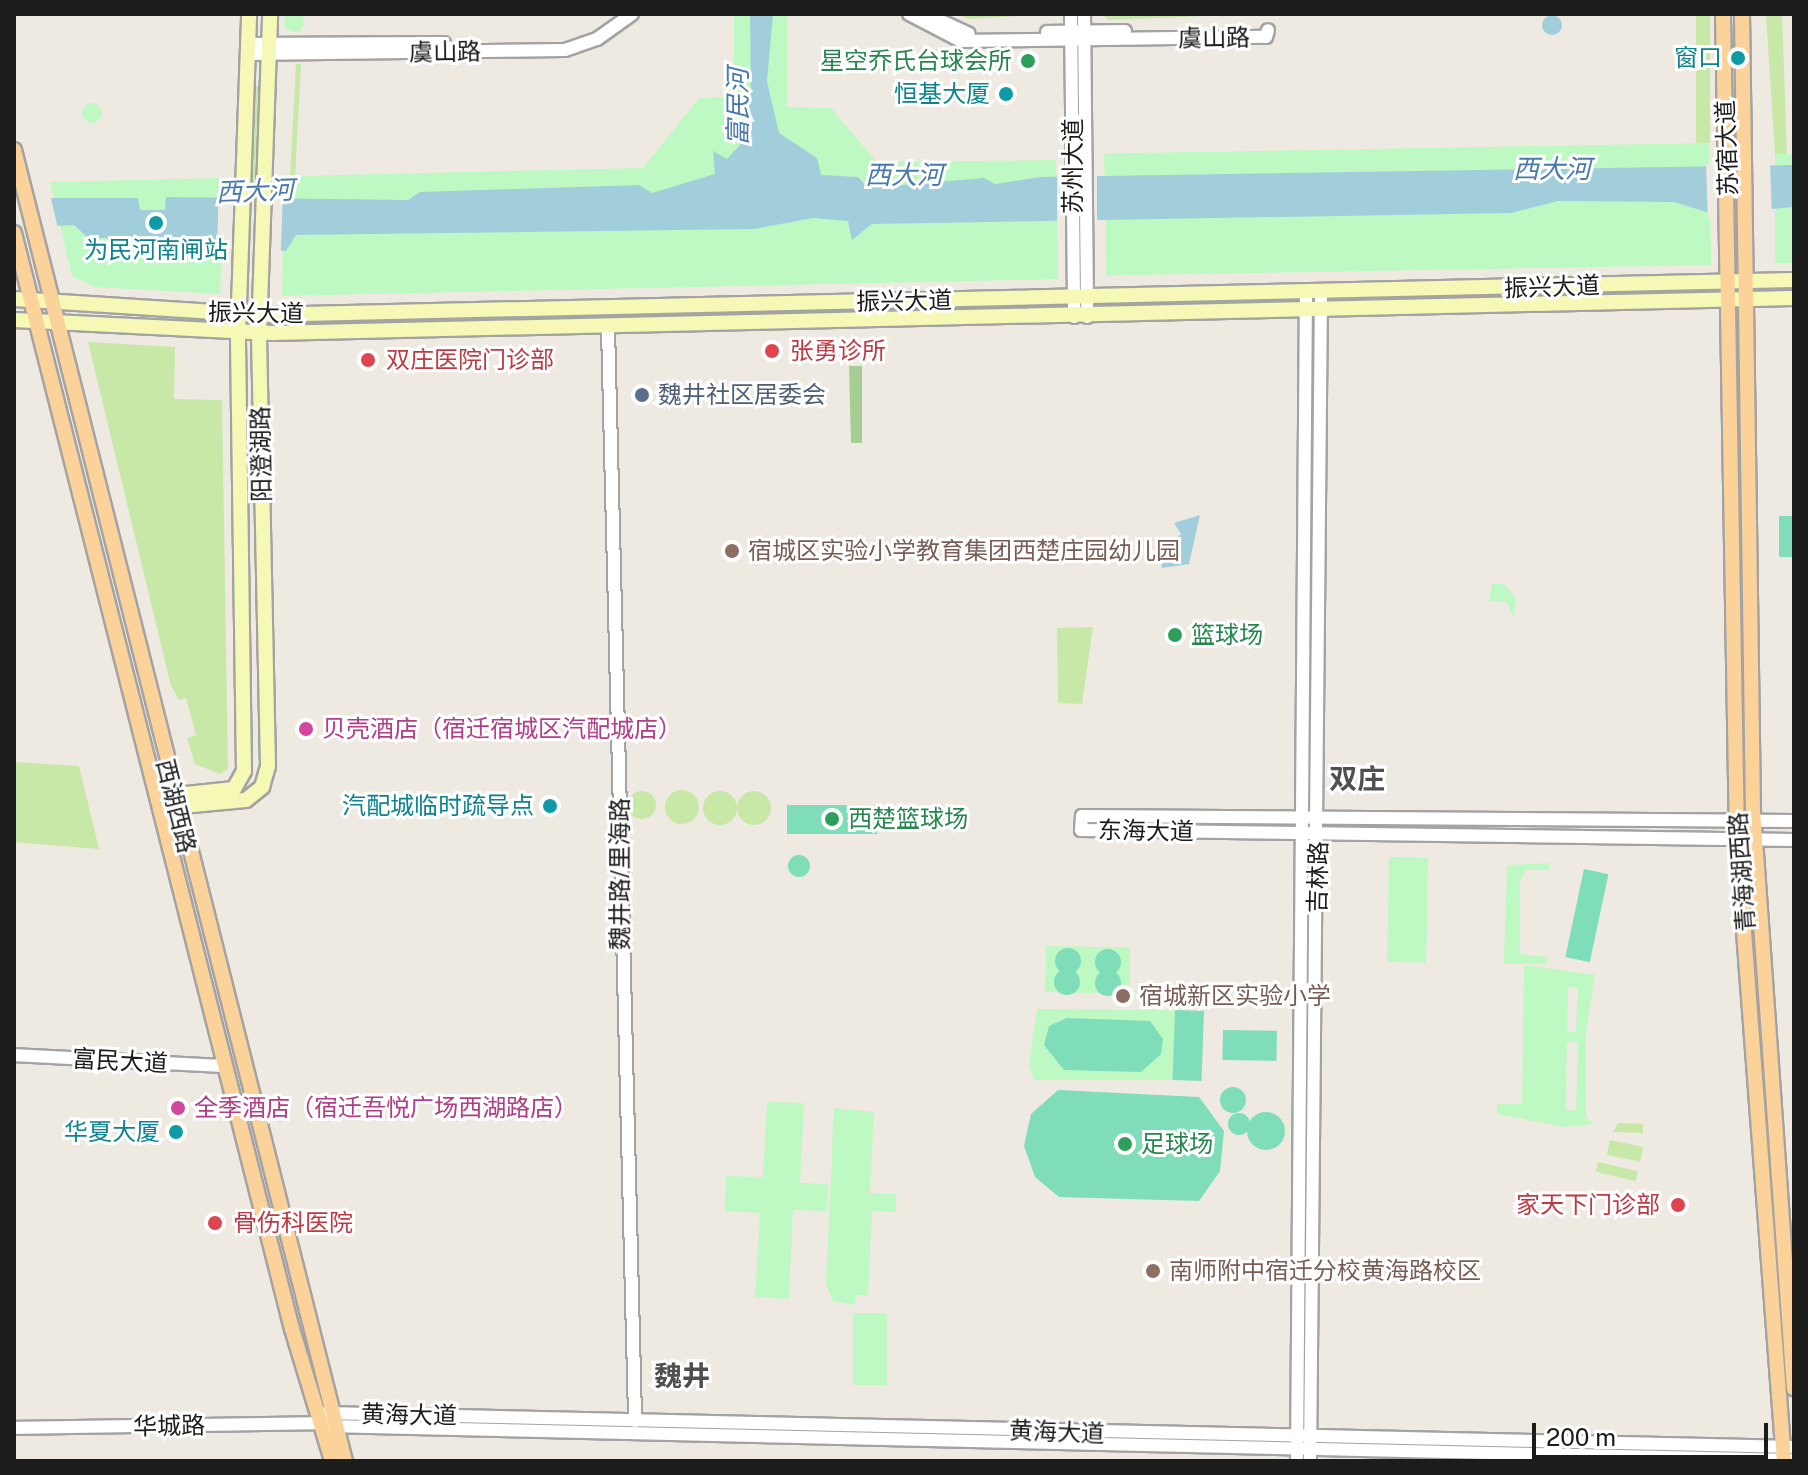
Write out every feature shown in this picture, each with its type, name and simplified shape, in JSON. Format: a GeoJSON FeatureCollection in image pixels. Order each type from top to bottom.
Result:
{"type":"FeatureCollection","features":[{"type":"Feature","properties":{"kind":"main road","name":"阳澄湖路"},"geometry":{"type":"LineString","coordinates":[[159,803],[234,789],[244,771],[238,315],[249,14]]}},
{"type":"Feature","properties":{"kind":"main road","name":"阳澄湖路"},"geometry":{"type":"LineString","coordinates":[[175,801],[246,800],[262,787],[268,766],[259,334],[270,14]]}},
{"type":"Feature","properties":{"kind":"main road","name":"苏宿大道"},"geometry":{"type":"LineString","coordinates":[[1723,14],[1731,282]]}},
{"type":"Feature","properties":{"kind":"main road","name":"苏宿大道"},"geometry":{"type":"LineString","coordinates":[[1742,14],[1750,281]]}},
{"type":"Feature","properties":{"kind":"main road","name":"西湖西路"},"geometry":{"type":"LineString","coordinates":[[14,150],[327,1420],[332,1461]]}},
{"type":"Feature","properties":{"kind":"main road","name":"西湖西路"},"geometry":{"type":"LineString","coordinates":[[15,238],[226,1066],[327,1420],[345,1461]]}},
{"type":"Feature","properties":{"kind":"main road","name":"振兴大道"},"geometry":{"type":"LineString","coordinates":[[14,320],[259,334],[608,328],[1080,317],[1313,301],[1794,280]]}},
{"type":"Feature","properties":{"kind":"main road","name":"青海湖西路"},"geometry":{"type":"LineString","coordinates":[[1750,281],[1753,820],[1794,1389]]}},
{"type":"Feature","properties":{"kind":"main road","name":"青海湖西路"},"geometry":{"type":"LineString","coordinates":[[1731,282],[1736,820],[1786,1454]]}},
{"type":"Feature","properties":{"kind":"main road","name":"振兴大道"},"geometry":{"type":"LineString","coordinates":[[14,299],[260,315],[1080,297],[1313,301],[1794,298]]}},
{"type":"Feature","properties":{"kind":"street","name":"虞山路"},"geometry":{"type":"LineString","coordinates":[[269,50],[562,43],[586,38],[623,14]]}},
{"type":"Feature","properties":{"kind":"street","name":"虞山路"},"geometry":{"type":"LineString","coordinates":[[248,49],[565,50],[597,39],[632,14]]}},
{"type":"Feature","properties":{"kind":"street","name":"虞山路"},"geometry":{"type":"LineString","coordinates":[[909,14],[961,41],[1268,30],[1268,14]]}},
{"type":"Feature","properties":{"kind":"street","name":"虞山路"},"geometry":{"type":"LineString","coordinates":[[926,14],[959,33],[1078,36]]}},
{"type":"Feature","properties":{"kind":"street","name":"苏州大道"},"geometry":{"type":"LineString","coordinates":[[1071,14],[1078,36]]}},
{"type":"Feature","properties":{"kind":"street","name":"苏州大道"},"geometry":{"type":"LineString","coordinates":[[1080,317],[1078,36],[1084,14]]}},
{"type":"Feature","properties":{"kind":"street","name":"吉林路"},"geometry":{"type":"LineString","coordinates":[[1304,1450],[1302,817],[1313,301]]}},
{"type":"Feature","properties":{"kind":"street","name":"吉林路"},"geometry":{"type":"LineString","coordinates":[[1304,1450],[1319,817],[1313,301]]}},
{"type":"Feature","properties":{"kind":"street","name":"魏井路/里海路"},"geometry":{"type":"LineString","coordinates":[[608,328],[635,1421]]}},
{"type":"Feature","properties":{"kind":"street","name":"东海大道"},"geometry":{"type":"LineString","coordinates":[[1794,821],[1082,816],[1081,830],[1794,840]]}},
{"type":"Feature","properties":{"kind":"street","name":"富民大道"},"geometry":{"type":"LineString","coordinates":[[14,1055],[226,1066]]}},
{"type":"Feature","properties":{"kind":"street","name":"黄海大道"},"geometry":{"type":"LineString","coordinates":[[327,1420],[635,1421],[1304,1450]]}},
{"type":"Feature","properties":{"kind":"street","name":"黄海大道"},"geometry":{"type":"LineString","coordinates":[[327,1420],[1304,1450],[1786,1454],[1794,1460]]}},
{"type":"Feature","properties":{"kind":"street","name":"华城路"},"geometry":{"type":"LineString","coordinates":[[14,1428],[327,1420]]}},
{"type":"Feature","properties":{"kind":"green space"},"geometry":{"type":"Polygon","coordinates":[[[294,12],[301,15],[304,22],[301,29],[294,32],[287,29],[284,22],[287,15],[294,12]]]}},
{"type":"Feature","properties":{"kind":"green space"},"geometry":{"type":"Polygon","coordinates":[[[734,14],[787,14],[787,107],[831,108],[877,162],[1056,160],[1058,279],[282,296],[284,185],[296,176],[643,168],[699,98],[734,97],[734,14]]]}},
{"type":"Feature","properties":{"kind":"green space"},"geometry":{"type":"Polygon","coordinates":[[[957,14],[1050,14],[968,19],[957,14]]]}},
{"type":"Feature","properties":{"kind":"green space"},"geometry":{"type":"Polygon","coordinates":[[[1103,14],[1254,14],[1108,20],[1103,14]]]}},
{"type":"Feature","properties":{"kind":"green space"},"geometry":{"type":"Polygon","coordinates":[[[1696,14],[1710,14],[1710,143],[1696,143],[1696,14]]]}},
{"type":"Feature","properties":{"kind":"green space"},"geometry":{"type":"Polygon","coordinates":[[[1766,14],[1782,14],[1787,154],[1775,155],[1766,14]]]}},
{"type":"Feature","properties":{"kind":"green space"},"geometry":{"type":"Polygon","coordinates":[[[296,64],[301,64],[295,176],[290,176],[296,64]]]}},
{"type":"Feature","properties":{"kind":"green space"},"geometry":{"type":"Polygon","coordinates":[[[260,86],[255,253],[249,253],[255,87],[260,86]]]}},
{"type":"Feature","properties":{"kind":"green space"},"geometry":{"type":"Polygon","coordinates":[[[88,103],[96,103],[102,113],[96,123],[88,123],[82,117],[82,109],[88,103]]]}},
{"type":"Feature","properties":{"kind":"green space"},"geometry":{"type":"Polygon","coordinates":[[[1709,143],[1711,265],[1106,276],[1104,154],[1709,143]]]}},
{"type":"Feature","properties":{"kind":"green space"},"geometry":{"type":"Polygon","coordinates":[[[1775,154],[1794,154],[1794,263],[1775,263],[1775,154]]]}},
{"type":"Feature","properties":{"kind":"green space"},"geometry":{"type":"Polygon","coordinates":[[[224,178],[220,294],[95,287],[72,276],[50,182],[224,178]]]}},
{"type":"Feature","properties":{"kind":"green space"},"geometry":{"type":"Polygon","coordinates":[[[88,342],[175,347],[174,399],[222,400],[228,769],[220,774],[195,764],[187,738],[196,735],[186,698],[179,700],[171,686],[88,342]]]}},
{"type":"Feature","properties":{"kind":"green space"},"geometry":{"type":"Polygon","coordinates":[[[849,366],[862,366],[862,443],[851,443],[849,366]]]}},
{"type":"Feature","properties":{"kind":"green space"},"geometry":{"type":"Polygon","coordinates":[[[1779,516],[1794,516],[1794,557],[1779,557],[1779,516]]]}},
{"type":"Feature","properties":{"kind":"green space"},"geometry":{"type":"Polygon","coordinates":[[[1492,584],[1504,584],[1516,599],[1514,618],[1507,602],[1489,601],[1492,584]]]}},
{"type":"Feature","properties":{"kind":"green space","name":"篮球场"},"geometry":{"type":"Polygon","coordinates":[[[1175,624],[1183,627],[1186,635],[1183,643],[1175,646],[1167,643],[1164,635],[1167,627],[1175,624]]]}},
{"type":"Feature","properties":{"kind":"green space"},"geometry":{"type":"Polygon","coordinates":[[[1093,627],[1082,704],[1058,703],[1057,628],[1093,627]]]}},
{"type":"Feature","properties":{"kind":"green space"},"geometry":{"type":"Polygon","coordinates":[[[14,762],[79,766],[99,849],[14,842],[14,762]]]}},
{"type":"Feature","properties":{"kind":"green space"},"geometry":{"type":"Polygon","coordinates":[[[682,790],[694,795],[699,807],[694,819],[682,824],[670,819],[665,807],[670,795],[682,790]]]}},
{"type":"Feature","properties":{"kind":"green space"},"geometry":{"type":"Polygon","coordinates":[[[642,791],[652,795],[656,805],[652,815],[642,819],[632,815],[628,805],[632,795],[642,791]]]}},
{"type":"Feature","properties":{"kind":"green space"},"geometry":{"type":"Polygon","coordinates":[[[720,791],[732,796],[737,808],[732,820],[720,825],[708,820],[703,808],[708,796],[720,791]]]}},
{"type":"Feature","properties":{"kind":"green space"},"geometry":{"type":"Polygon","coordinates":[[[754,791],[766,796],[771,808],[766,820],[754,825],[742,820],[737,808],[742,796],[754,791]]]}},
{"type":"Feature","properties":{"kind":"green space","name":"西楚篮球场"},"geometry":{"type":"Polygon","coordinates":[[[787,805],[877,805],[877,834],[787,834],[787,805]]]}},
{"type":"Feature","properties":{"kind":"green space"},"geometry":{"type":"Polygon","coordinates":[[[799,855],[807,858],[810,866],[807,874],[799,877],[791,874],[788,866],[791,858],[799,855]]]}},
{"type":"Feature","properties":{"kind":"green space"},"geometry":{"type":"Polygon","coordinates":[[[1389,857],[1428,858],[1426,963],[1387,962],[1389,857]]]}},
{"type":"Feature","properties":{"kind":"green space"},"geometry":{"type":"Polygon","coordinates":[[[1549,863],[1549,870],[1526,870],[1520,881],[1520,954],[1548,957],[1546,964],[1504,964],[1507,865],[1549,863]]]}},
{"type":"Feature","properties":{"kind":"green space"},"geometry":{"type":"Polygon","coordinates":[[[1584,869],[1608,874],[1590,962],[1565,957],[1584,869]]]}},
{"type":"Feature","properties":{"kind":"green space"},"geometry":{"type":"Polygon","coordinates":[[[1046,946],[1130,947],[1129,993],[1045,992],[1046,946]]]}},
{"type":"Feature","properties":{"kind":"green space"},"geometry":{"type":"Polygon","coordinates":[[[1068,948],[1077,952],[1081,961],[1077,970],[1068,974],[1059,970],[1055,961],[1059,952],[1068,948]]]}},
{"type":"Feature","properties":{"kind":"green space"},"geometry":{"type":"Polygon","coordinates":[[[1108,949],[1117,953],[1121,962],[1117,971],[1108,975],[1099,971],[1095,962],[1099,953],[1108,949]]]}},
{"type":"Feature","properties":{"kind":"green space"},"geometry":{"type":"Polygon","coordinates":[[[1524,965],[1595,975],[1586,1033],[1586,1117],[1594,1124],[1565,1127],[1497,1114],[1497,1104],[1522,1104],[1524,965]],[[1568,987],[1567,1031],[1576,1032],[1578,987],[1568,987]],[[1567,1042],[1566,1110],[1576,1111],[1578,1042],[1567,1042]]]}},
{"type":"Feature","properties":{"kind":"green space"},"geometry":{"type":"Polygon","coordinates":[[[1067,969],[1076,973],[1080,982],[1076,991],[1067,995],[1058,991],[1054,982],[1058,973],[1067,969]]]}},
{"type":"Feature","properties":{"kind":"green space"},"geometry":{"type":"Polygon","coordinates":[[[1108,970],[1117,974],[1121,983],[1117,992],[1108,996],[1099,992],[1095,983],[1099,974],[1108,970]]]}},
{"type":"Feature","properties":{"kind":"green space"},"geometry":{"type":"Polygon","coordinates":[[[1037,1009],[1175,1010],[1173,1080],[1034,1080],[1029,1064],[1037,1009]]]}},
{"type":"Feature","properties":{"kind":"green space"},"geometry":{"type":"Polygon","coordinates":[[[1175,1010],[1204,1011],[1202,1081],[1173,1080],[1175,1010]]]}},
{"type":"Feature","properties":{"kind":"green space"},"geometry":{"type":"Polygon","coordinates":[[[1067,1018],[1150,1021],[1163,1039],[1161,1054],[1141,1072],[1064,1070],[1044,1045],[1049,1026],[1067,1018]]]}},
{"type":"Feature","properties":{"kind":"green space"},"geometry":{"type":"Polygon","coordinates":[[[1223,1030],[1277,1031],[1276,1061],[1222,1060],[1223,1030]]]}},
{"type":"Feature","properties":{"kind":"green space"},"geometry":{"type":"Polygon","coordinates":[[[1233,1087],[1242,1091],[1246,1100],[1242,1109],[1233,1113],[1224,1109],[1220,1100],[1224,1091],[1233,1087]]]}},
{"type":"Feature","properties":{"kind":"green space"},"geometry":{"type":"Polygon","coordinates":[[[1058,1090],[1199,1097],[1224,1131],[1220,1171],[1199,1201],[1059,1197],[1035,1177],[1024,1146],[1031,1114],[1058,1090]]]}},
{"type":"Feature","properties":{"kind":"green space"},"geometry":{"type":"Polygon","coordinates":[[[767,1102],[804,1103],[800,1183],[828,1184],[827,1211],[793,1210],[789,1299],[755,1297],[760,1213],[725,1211],[726,1176],[763,1177],[767,1102]]]}},
{"type":"Feature","properties":{"kind":"green space"},"geometry":{"type":"Polygon","coordinates":[[[834,1108],[874,1112],[870,1193],[896,1194],[896,1212],[872,1211],[868,1295],[856,1295],[855,1305],[833,1301],[826,1284],[834,1108]]]}},
{"type":"Feature","properties":{"kind":"green space"},"geometry":{"type":"Polygon","coordinates":[[[1266,1112],[1279,1118],[1285,1131],[1279,1144],[1266,1150],[1253,1144],[1247,1131],[1253,1118],[1266,1112]]]}},
{"type":"Feature","properties":{"kind":"green space"},"geometry":{"type":"Polygon","coordinates":[[[1235,1113],[1243,1113],[1250,1124],[1243,1135],[1235,1135],[1228,1128],[1228,1120],[1235,1113]]]}},
{"type":"Feature","properties":{"kind":"green space"},"geometry":{"type":"Polygon","coordinates":[[[1618,1123],[1643,1124],[1643,1133],[1613,1132],[1618,1123]]]}},
{"type":"Feature","properties":{"kind":"green space"},"geometry":{"type":"Polygon","coordinates":[[[1610,1140],[1643,1147],[1640,1162],[1607,1155],[1610,1140]]]}},
{"type":"Feature","properties":{"kind":"green space"},"geometry":{"type":"Polygon","coordinates":[[[1598,1162],[1638,1171],[1636,1181],[1596,1172],[1598,1162]]]}},
{"type":"Feature","properties":{"kind":"green space"},"geometry":{"type":"Polygon","coordinates":[[[853,1313],[887,1313],[887,1385],[853,1385],[853,1313]]]}},
{"type":"Feature","properties":{"kind":"water","name":"西大河"},"geometry":{"type":"Polygon","coordinates":[[[750,14],[773,14],[767,81],[779,133],[817,158],[821,175],[858,177],[868,188],[984,178],[995,184],[1041,177],[1794,165],[1794,207],[1713,214],[1674,202],[1558,201],[1511,213],[872,224],[852,240],[848,221],[813,218],[754,229],[296,235],[286,251],[87,237],[74,225],[14,228],[14,201],[51,198],[138,198],[140,210],[165,210],[166,197],[408,200],[420,192],[639,185],[652,193],[715,174],[713,151],[727,159],[740,145],[734,131],[751,122],[745,104],[751,98],[750,14]]]}},
{"type":"Feature","properties":{"kind":"water"},"geometry":{"type":"Polygon","coordinates":[[[1552,15],[1559,18],[1562,25],[1559,32],[1552,35],[1545,32],[1542,25],[1545,18],[1552,15]]]}},
{"type":"Feature","properties":{"kind":"water"},"geometry":{"type":"Polygon","coordinates":[[[1200,515],[1189,564],[1162,568],[1159,554],[1181,534],[1174,523],[1200,515]]]}},
{"type":"Feature","properties":{"kind":"pier"},"geometry":{"type":"Polygon","coordinates":[[[1770,162],[1772,216],[1708,218],[1706,164],[1770,162]]]}},
{"type":"Feature","properties":{"kind":"pier"},"geometry":{"type":"Polygon","coordinates":[[[1057,174],[1097,174],[1097,228],[1057,228],[1057,174]]]}},
{"type":"Feature","properties":{"kind":"pier"},"geometry":{"type":"Polygon","coordinates":[[[219,188],[283,190],[281,255],[217,253],[219,188]]]}},
{"type":"Feature","properties":{"kind":"pier"},"geometry":{"type":"Polygon","coordinates":[[[50,194],[58,229],[14,232],[14,196],[50,194]]]}},
{"type":"Feature","properties":{"kind":"place","name":"窗口"},"geometry":{"type":"Point","coordinates":[1738,58]}},
{"type":"Feature","properties":{"kind":"place","name":"星空乔氏台球会所"},"geometry":{"type":"Point","coordinates":[1028,61]}},
{"type":"Feature","properties":{"kind":"place","name":"恒基大厦"},"geometry":{"type":"Point","coordinates":[1006,94]}},
{"type":"Feature","properties":{"kind":"place","name":"为民河南闸站"},"geometry":{"type":"Point","coordinates":[156,223]}},
{"type":"Feature","properties":{"kind":"place","name":"张勇诊所"},"geometry":{"type":"Point","coordinates":[772,351]}},
{"type":"Feature","properties":{"kind":"place","name":"双庄医院门诊部"},"geometry":{"type":"Point","coordinates":[368,360]}},
{"type":"Feature","properties":{"kind":"place","name":"魏井社区居委会"},"geometry":{"type":"Point","coordinates":[642,395]}},
{"type":"Feature","properties":{"kind":"place","name":"宿城区实验小学教育集团西楚庄园幼儿园"},"geometry":{"type":"Point","coordinates":[732,551]}},
{"type":"Feature","properties":{"kind":"place","name":"篮球场"},"geometry":{"type":"Point","coordinates":[1175,635]}},
{"type":"Feature","properties":{"kind":"place","name":"贝壳酒店（宿迁宿城区汽配城店）"},"geometry":{"type":"Point","coordinates":[306,729]}},
{"type":"Feature","properties":{"kind":"place","name":"汽配城临时疏导点"},"geometry":{"type":"Point","coordinates":[550,806]}},
{"type":"Feature","properties":{"kind":"place","name":"西楚篮球场"},"geometry":{"type":"Point","coordinates":[832,819]}},
{"type":"Feature","properties":{"kind":"place","name":"宿城新区实验小学"},"geometry":{"type":"Point","coordinates":[1123,996]}},
{"type":"Feature","properties":{"kind":"place","name":"全季酒店（宿迁吾悦广场西湖路店）"},"geometry":{"type":"Point","coordinates":[178,1108]}},
{"type":"Feature","properties":{"kind":"place","name":"华夏大厦"},"geometry":{"type":"Point","coordinates":[176,1132]}},
{"type":"Feature","properties":{"kind":"place","name":"足球场"},"geometry":{"type":"Point","coordinates":[1125,1144]}},
{"type":"Feature","properties":{"kind":"place","name":"家天下门诊部"},"geometry":{"type":"Point","coordinates":[1678,1205]}},
{"type":"Feature","properties":{"kind":"place","name":"骨伤科医院"},"geometry":{"type":"Point","coordinates":[215,1223]}},
{"type":"Feature","properties":{"kind":"place","name":"南师附中宿迁分校黄海路校区"},"geometry":{"type":"Point","coordinates":[1153,1271]}},
{"type":"Feature","properties":{"kind":"district","name":"双庄"},"geometry":{"type":"Point","coordinates":[1357,779]}},
{"type":"Feature","properties":{"kind":"district","name":"魏井"},"geometry":{"type":"Point","coordinates":[682,1376]}},
{"type":"Feature","properties":{"kind":"water label","name":"富民河"},"geometry":{"type":"Point","coordinates":[738,107]}}]}
